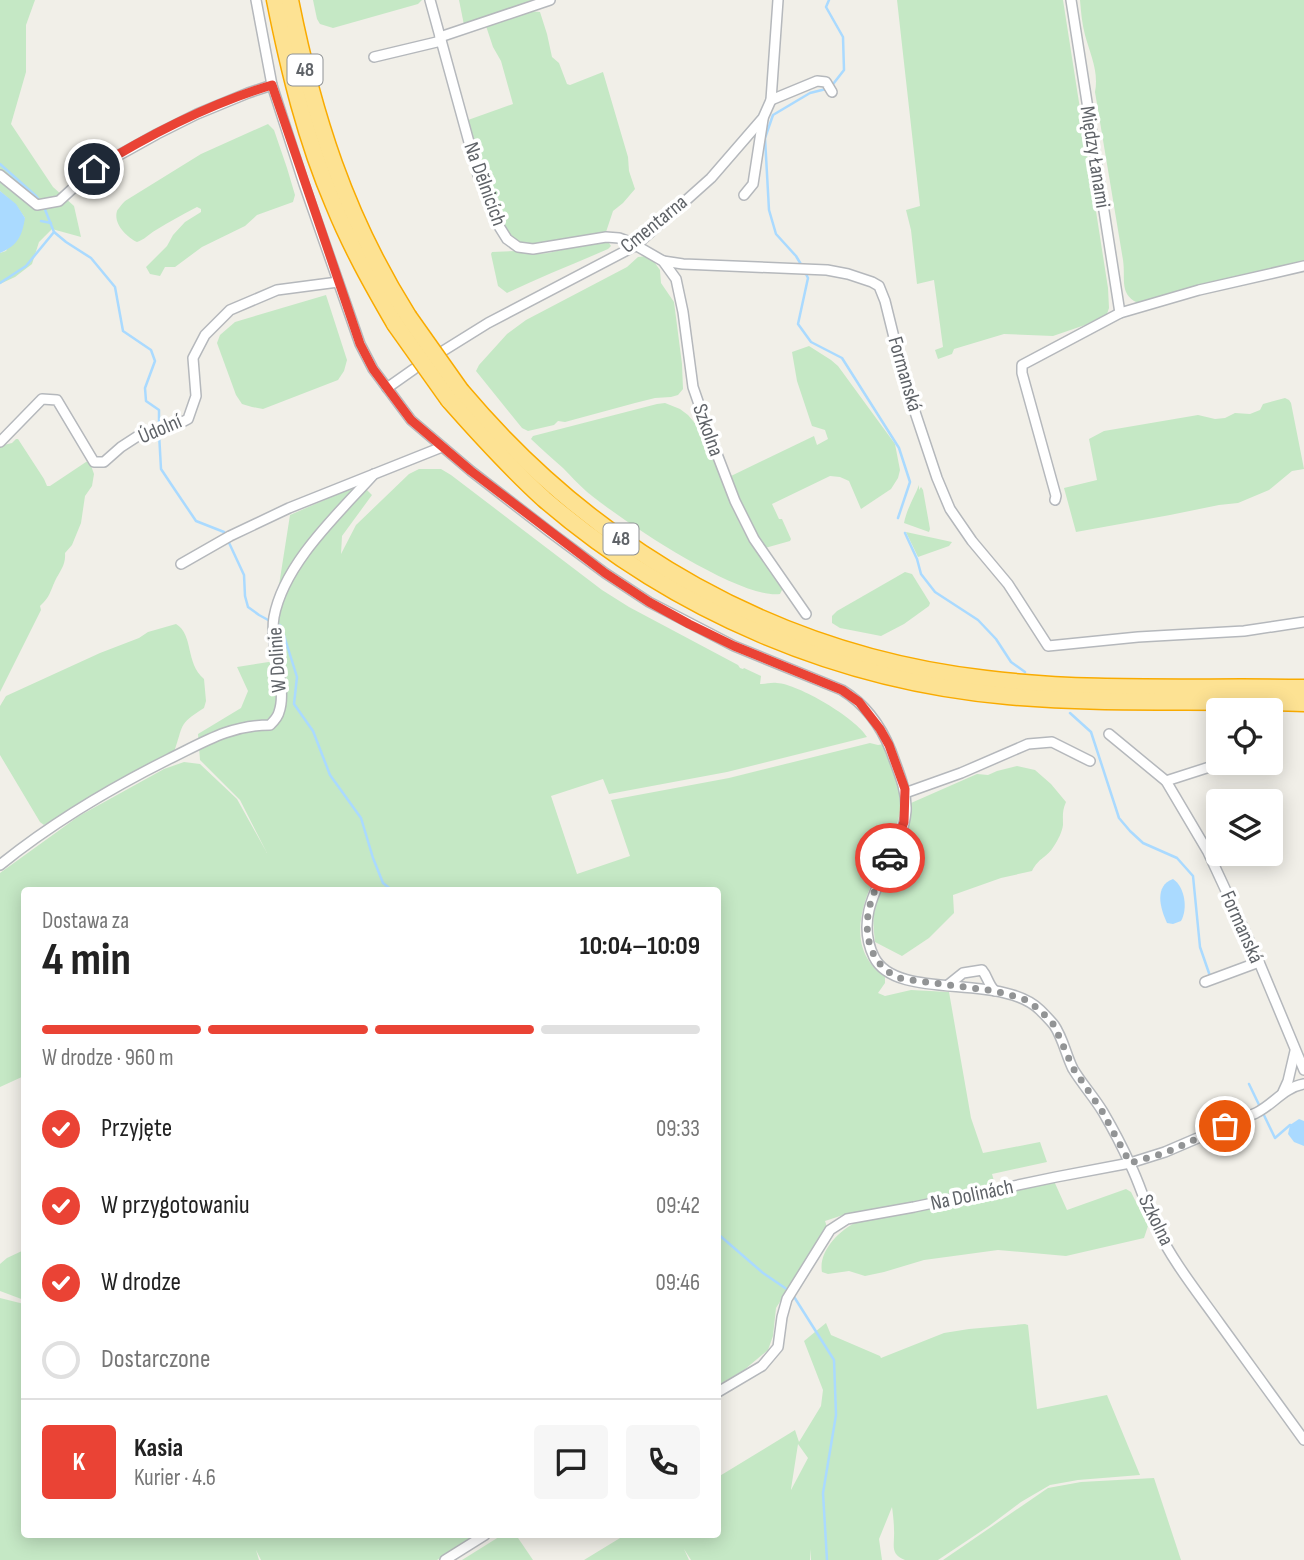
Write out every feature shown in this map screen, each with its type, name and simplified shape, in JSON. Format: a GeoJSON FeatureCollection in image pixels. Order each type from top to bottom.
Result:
{"type":"FeatureCollection","features":[{"type":"Feature","properties":{"kind":"highway","name":"48"},"geometry":{"type":"LineString","coordinates":[[275,0],[295,92],[317,162],[333,205],[354,249],[489,444],[530,485],[616,554],[658,582],[713,612],[779,642],[820,657],[907,681],[1007,696],[1106,701],[1304,703]]}},
{"type":"Feature","properties":{"kind":"highway","name":"48"},"geometry":{"type":"LineString","coordinates":[[290,0],[305,71],[334,167],[401,320]]}},
{"type":"Feature","properties":{"kind":"highway","name":"48"},"geometry":{"type":"LineString","coordinates":[[455,395],[569,500],[629,545],[714,596],[804,635],[849,651],[935,672],[989,680],[1060,685],[1304,688]]}},
{"type":"Feature","properties":{"kind":"street","name":"Szkolna"},"geometry":{"type":"LineString","coordinates":[[256,0],[272,85],[360,344],[373,369],[411,420],[605,573],[649,602],[734,646],[830,685],[852,696],[865,708],[889,745],[905,789],[904,822],[869,907],[869,943],[877,963],[903,979],[995,991],[1024,999],[1039,1009],[1054,1025],[1073,1068],[1102,1111],[1130,1163],[1157,1228],[1192,1286],[1304,1440]]}},
{"type":"Feature","properties":{"kind":"street","name":"Na Dělnicích"},"geometry":{"type":"LineString","coordinates":[[430,0],[481,184],[497,223],[509,241],[522,248],[537,249],[610,237],[625,240],[635,246]]}},
{"type":"Feature","properties":{"kind":"street"},"geometry":{"type":"LineString","coordinates":[[374,57],[440,39],[550,0]]}},
{"type":"Feature","properties":{"kind":"street","name":"Cmentarna"},"geometry":{"type":"LineString","coordinates":[[387,388],[488,323],[635,246],[711,178],[763,118],[771,100],[778,0]]}},
{"type":"Feature","properties":{"kind":"street","name":"Między Łanami"},"geometry":{"type":"LineString","coordinates":[[1071,0],[1120,313]]}},
{"type":"Feature","properties":{"kind":"street"},"geometry":{"type":"LineString","coordinates":[[771,100],[817,81],[826,82],[832,92]]}},
{"type":"Feature","properties":{"kind":"street"},"geometry":{"type":"LineString","coordinates":[[0,175],[37,205],[59,201],[94,169],[119,154],[197,114],[272,85]]}},
{"type":"Feature","properties":{"kind":"street"},"geometry":{"type":"LineString","coordinates":[[744,195],[753,184],[763,118]]}},
{"type":"Feature","properties":{"kind":"street","name":"Szkolna"},"geometry":{"type":"LineString","coordinates":[[635,246],[663,261],[676,279],[693,387],[735,501],[754,539],[806,614]]}},
{"type":"Feature","properties":{"kind":"street","name":"Formanská"},"geometry":{"type":"LineString","coordinates":[[663,261],[827,270],[848,274],[879,286],[905,382],[950,509],[972,541],[1008,584],[1048,646],[1138,637],[1244,631],[1304,622]]}},
{"type":"Feature","properties":{"kind":"street"},"geometry":{"type":"LineString","coordinates":[[676,279],[683,264]]}},
{"type":"Feature","properties":{"kind":"street"},"geometry":{"type":"LineString","coordinates":[[1055,500],[1022,365],[1120,313],[1199,290],[1304,266]]}},
{"type":"Feature","properties":{"kind":"street","name":"Údolní"},"geometry":{"type":"LineString","coordinates":[[0,442],[42,399],[57,400],[94,462],[104,462],[141,434],[169,429],[188,419],[196,396],[193,358],[205,335],[230,310],[277,290],[338,282]]}},
{"type":"Feature","properties":{"kind":"street"},"geometry":{"type":"LineString","coordinates":[[181,564],[228,538],[317,496],[442,447]]}},
{"type":"Feature","properties":{"kind":"street","name":"W Dolinie"},"geometry":{"type":"LineString","coordinates":[[0,865],[59,822],[123,782],[230,730],[270,725],[279,713],[281,695],[273,631],[280,595],[289,575],[312,544],[374,474]]}},
{"type":"Feature","properties":{"kind":"street","name":"Formanská"},"geometry":{"type":"LineString","coordinates":[[1109,734],[1166,781],[1208,852],[1259,962],[1304,1070]]}},
{"type":"Feature","properties":{"kind":"street"},"geometry":{"type":"LineString","coordinates":[[905,793],[961,773],[1028,744],[1052,743],[1090,761]]}},
{"type":"Feature","properties":{"kind":"street"},"geometry":{"type":"LineString","coordinates":[[1166,781],[1206,768]]}},
{"type":"Feature","properties":{"kind":"street"},"geometry":{"type":"LineString","coordinates":[[1205,982],[1259,962]]}},
{"type":"Feature","properties":{"kind":"street"},"geometry":{"type":"LineString","coordinates":[[948,985],[963,973],[982,970],[989,986],[995,991]]}},
{"type":"Feature","properties":{"kind":"street"},"geometry":{"type":"LineString","coordinates":[[1283,1092],[1295,1051]]}},
{"type":"Feature","properties":{"kind":"street","name":"Na Dolinách"},"geometry":{"type":"LineString","coordinates":[[721,1390],[762,1366],[778,1347],[787,1299],[830,1230],[848,1219],[1130,1163],[1165,1153],[1260,1111],[1283,1092],[1304,1084]]}},
{"type":"Feature","properties":{"kind":"street"},"geometry":{"type":"LineString","coordinates":[[445,1560],[480,1538]]}},
{"type":"Feature","properties":{"kind":"green space"},"geometry":{"type":"Polygon","coordinates":[[[0,0],[35,0],[26,25],[26,72],[11,124],[53,187],[74,206],[81,237],[52,229],[39,242],[32,264],[0,284],[0,253],[6,251],[25,218],[16,205],[0,191],[0,0]]]}},
{"type":"Feature","properties":{"kind":"green space"},"geometry":{"type":"Polygon","coordinates":[[[313,0],[422,0],[418,4],[333,28],[320,24],[313,0]]]}},
{"type":"Feature","properties":{"kind":"green space"},"geometry":{"type":"Polygon","coordinates":[[[459,0],[538,0],[464,25],[459,0]]]}},
{"type":"Feature","properties":{"kind":"green space"},"geometry":{"type":"Polygon","coordinates":[[[897,0],[1063,0],[1108,288],[1107,314],[1053,336],[1004,334],[954,349],[952,354],[938,359],[935,350],[943,347],[934,280],[917,284],[906,210],[920,206],[897,0]]]}},
{"type":"Feature","properties":{"kind":"green space"},"geometry":{"type":"Polygon","coordinates":[[[1080,0],[1304,0],[1304,262],[1236,276],[1141,304],[1129,297],[1124,286],[1123,260],[1095,92],[1095,70],[1084,31],[1080,0]]]}},
{"type":"Feature","properties":{"kind":"green space"},"geometry":{"type":"Polygon","coordinates":[[[530,11],[540,12],[552,57],[559,63],[567,84],[603,72],[628,157],[635,189],[613,211],[606,232],[588,238],[528,245],[511,235],[486,188],[466,122],[513,104],[501,61],[486,26],[530,11]]]}},
{"type":"Feature","properties":{"kind":"green space"},"geometry":{"type":"Polygon","coordinates":[[[268,124],[274,130],[287,168],[295,195],[293,202],[257,215],[245,226],[202,247],[175,267],[165,267],[160,276],[150,274],[146,267],[167,246],[185,222],[201,212],[201,209],[197,207],[137,242],[119,225],[116,216],[119,208],[125,201],[201,154],[268,124]]]}},
{"type":"Feature","properties":{"kind":"green space"},"geometry":{"type":"Polygon","coordinates":[[[598,242],[609,243],[611,246],[507,293],[498,286],[492,252],[548,253],[598,242]]]}},
{"type":"Feature","properties":{"kind":"green space"},"geometry":{"type":"Polygon","coordinates":[[[647,256],[660,270],[661,283],[674,302],[683,389],[678,395],[671,397],[655,398],[565,422],[558,421],[554,425],[528,431],[522,428],[476,371],[479,365],[507,334],[526,320],[627,267],[638,257],[647,256]]]}},
{"type":"Feature","properties":{"kind":"green space"},"geometry":{"type":"Polygon","coordinates":[[[326,295],[347,360],[338,380],[263,409],[242,404],[236,395],[217,343],[220,335],[235,322],[326,295]]]}},
{"type":"Feature","properties":{"kind":"green space"},"geometry":{"type":"Polygon","coordinates":[[[809,346],[838,366],[895,444],[900,470],[891,489],[861,509],[849,481],[830,476],[772,504],[791,539],[765,548],[749,523],[731,476],[814,436],[817,445],[828,439],[825,430],[812,426],[797,381],[792,352],[809,346]]]}},
{"type":"Feature","properties":{"kind":"green space"},"geometry":{"type":"Polygon","coordinates":[[[1285,398],[1291,403],[1304,469],[1292,471],[1269,490],[1238,503],[1076,532],[1064,488],[1097,480],[1089,439],[1104,431],[1198,415],[1215,419],[1235,413],[1250,414],[1260,410],[1263,404],[1285,398]]]}},
{"type":"Feature","properties":{"kind":"green space"},"geometry":{"type":"Polygon","coordinates":[[[665,403],[680,409],[699,428],[705,439],[706,450],[715,460],[739,522],[783,588],[780,594],[762,592],[737,584],[651,537],[586,491],[531,439],[533,436],[665,403]]]}},
{"type":"Feature","properties":{"kind":"green space"},"geometry":{"type":"Polygon","coordinates":[[[16,439],[47,486],[89,460],[94,474],[72,545],[65,553],[62,568],[48,597],[40,606],[41,610],[0,692],[0,446],[16,439]]]}},
{"type":"Feature","properties":{"kind":"green space"},"geometry":{"type":"Polygon","coordinates":[[[419,469],[441,469],[602,590],[629,607],[740,668],[761,676],[760,684],[786,685],[812,696],[839,712],[867,737],[727,772],[609,794],[603,779],[551,796],[577,874],[630,856],[611,800],[729,778],[870,743],[884,744],[899,783],[901,807],[896,827],[861,917],[861,939],[868,959],[885,977],[885,983],[878,993],[885,996],[911,990],[949,992],[971,1118],[983,1153],[1040,1142],[1047,1162],[992,1174],[996,1188],[843,1215],[825,1221],[827,1227],[776,1308],[773,1336],[768,1350],[744,1370],[721,1383],[721,887],[21,887],[21,1077],[0,1087],[0,873],[79,816],[164,769],[184,762],[200,764],[237,799],[267,853],[240,800],[200,760],[198,734],[241,708],[248,691],[237,667],[275,661],[277,598],[290,515],[361,484],[372,495],[342,536],[341,554],[356,525],[409,474],[419,469]]]}},
{"type":"Feature","properties":{"kind":"green space"},"geometry":{"type":"Polygon","coordinates":[[[919,485],[919,490],[921,487],[923,490],[929,532],[904,523],[919,485]]]}},
{"type":"Feature","properties":{"kind":"green space"},"geometry":{"type":"Polygon","coordinates":[[[906,532],[952,542],[949,546],[918,557],[906,532]]]}},
{"type":"Feature","properties":{"kind":"green space"},"geometry":{"type":"Polygon","coordinates":[[[905,572],[912,574],[930,603],[904,624],[881,636],[840,628],[832,623],[832,616],[837,611],[905,572]]]}},
{"type":"Feature","properties":{"kind":"green space"},"geometry":{"type":"Polygon","coordinates":[[[176,624],[182,629],[194,665],[204,679],[204,708],[185,722],[174,752],[44,825],[0,755],[0,706],[6,696],[148,632],[176,624]]]}},
{"type":"Feature","properties":{"kind":"green space"},"geometry":{"type":"Polygon","coordinates":[[[1017,766],[1035,770],[1066,802],[1062,830],[1051,850],[1032,871],[1001,878],[953,895],[954,913],[929,938],[902,956],[875,942],[874,917],[878,895],[911,803],[977,774],[988,775],[1017,766]]]}},
{"type":"Feature","properties":{"kind":"green space"},"geometry":{"type":"Polygon","coordinates":[[[1054,1181],[1067,1210],[1126,1189],[1131,1192],[1148,1226],[1144,1238],[1066,1256],[998,1250],[924,1260],[865,1276],[849,1271],[828,1274],[822,1272],[823,1257],[831,1242],[843,1230],[857,1222],[1054,1181]]]}},
{"type":"Feature","properties":{"kind":"green space"},"geometry":{"type":"Polygon","coordinates":[[[21,1251],[21,1299],[0,1291],[0,1264],[21,1251]]]}},
{"type":"Feature","properties":{"kind":"green space"},"geometry":{"type":"Polygon","coordinates":[[[0,1298],[21,1303],[21,1538],[472,1538],[437,1560],[261,1560],[256,1550],[259,1560],[0,1560],[0,1298]]]}},
{"type":"Feature","properties":{"kind":"green space"},"geometry":{"type":"Polygon","coordinates":[[[826,1323],[831,1335],[881,1358],[944,1333],[1025,1324],[1028,1325],[1037,1409],[1107,1395],[1140,1475],[1050,1485],[938,1560],[905,1560],[897,1555],[894,1548],[892,1507],[879,1539],[882,1560],[811,1560],[810,1549],[810,1560],[691,1560],[684,1549],[689,1560],[584,1560],[620,1538],[721,1538],[721,1475],[795,1430],[799,1442],[821,1406],[823,1390],[804,1341],[826,1323]],[[798,1444],[791,1490],[808,1458],[798,1444]]]}},
{"type":"Feature","properties":{"kind":"green space"},"geometry":{"type":"Polygon","coordinates":[[[1154,1478],[1181,1560],[943,1560],[1048,1488],[1081,1482],[1154,1478]]]}},
{"type":"Feature","properties":{"kind":"green space"},"geometry":{"type":"Polygon","coordinates":[[[497,1538],[518,1538],[533,1560],[462,1560],[497,1538]]]}},
{"type":"Feature","properties":{"kind":"water"},"geometry":{"type":"Polygon","coordinates":[[[0,191],[16,204],[25,218],[18,239],[0,253],[0,191]]]}},
{"type":"Feature","properties":{"kind":"water"},"geometry":{"type":"Polygon","coordinates":[[[1173,879],[1183,893],[1185,905],[1181,921],[1173,924],[1167,923],[1160,898],[1163,887],[1173,879]]]}},
{"type":"Feature","properties":{"kind":"water"},"geometry":{"type":"Polygon","coordinates":[[[1299,1119],[1304,1121],[1304,1146],[1294,1142],[1288,1134],[1290,1125],[1299,1119]]]}},
{"type":"Feature","properties":{"kind":"waterway"},"geometry":{"type":"LineString","coordinates":[[802,266],[776,234],[769,210],[765,138],[773,115],[810,93],[830,88],[844,70],[843,37],[826,7],[829,0]]}},
{"type":"Feature","properties":{"kind":"waterway"},"geometry":{"type":"LineString","coordinates":[[0,164],[41,202]]}},
{"type":"Feature","properties":{"kind":"waterway"},"geometry":{"type":"LineString","coordinates":[[0,283],[26,266],[54,232],[44,207]]}},
{"type":"Feature","properties":{"kind":"waterway"},"geometry":{"type":"LineString","coordinates":[[41,221],[51,223]]}},
{"type":"Feature","properties":{"kind":"waterway"},"geometry":{"type":"LineString","coordinates":[[54,232],[91,258],[115,287],[123,331],[151,350],[155,361],[145,388],[146,401],[159,410],[159,427]]}},
{"type":"Feature","properties":{"kind":"waterway"},"geometry":{"type":"LineString","coordinates":[[805,272],[808,278],[798,324],[811,342],[842,358],[899,448],[910,482],[898,518]]}},
{"type":"Feature","properties":{"kind":"waterway"},"geometry":{"type":"LineString","coordinates":[[159,433],[161,469],[196,521],[224,532],[244,575],[248,607],[270,621]]}},
{"type":"Feature","properties":{"kind":"waterway"},"geometry":{"type":"LineString","coordinates":[[905,533],[921,574],[935,592],[978,620],[996,639],[1011,662],[1025,672]]}},
{"type":"Feature","properties":{"kind":"waterway"},"geometry":{"type":"LineString","coordinates":[[276,623],[281,626],[297,677],[294,704],[313,731],[330,775],[361,818],[373,858],[383,883],[388,887]]}},
{"type":"Feature","properties":{"kind":"waterway"},"geometry":{"type":"LineString","coordinates":[[1070,713],[1091,732],[1119,818],[1143,843],[1177,858],[1193,876],[1200,947],[1210,976]]}},
{"type":"Feature","properties":{"kind":"waterway"},"geometry":{"type":"LineString","coordinates":[[1249,1084],[1275,1138],[1290,1125],[1293,1126]]}},
{"type":"Feature","properties":{"kind":"waterway"},"geometry":{"type":"LineString","coordinates":[[721,1237],[763,1273],[791,1292],[834,1360],[836,1415],[823,1493],[827,1560]]}},
{"type":"Feature","properties":{"kind":"way so far"},"geometry":{"type":"LineString","coordinates":[[890,858],[872,898],[868,918],[871,949],[882,968],[903,979],[995,991],[1024,999],[1039,1009],[1054,1025],[1073,1068],[1102,1111],[1130,1163],[1165,1153],[1225,1126]]}},
{"type":"Feature","properties":{"kind":"route"},"geometry":{"type":"LineString","coordinates":[[94,169],[197,114],[272,85],[360,344],[373,369],[411,420],[550,532],[649,602],[734,646],[852,696],[865,708],[880,729],[889,745],[905,789],[904,822],[890,858]]}}]}
